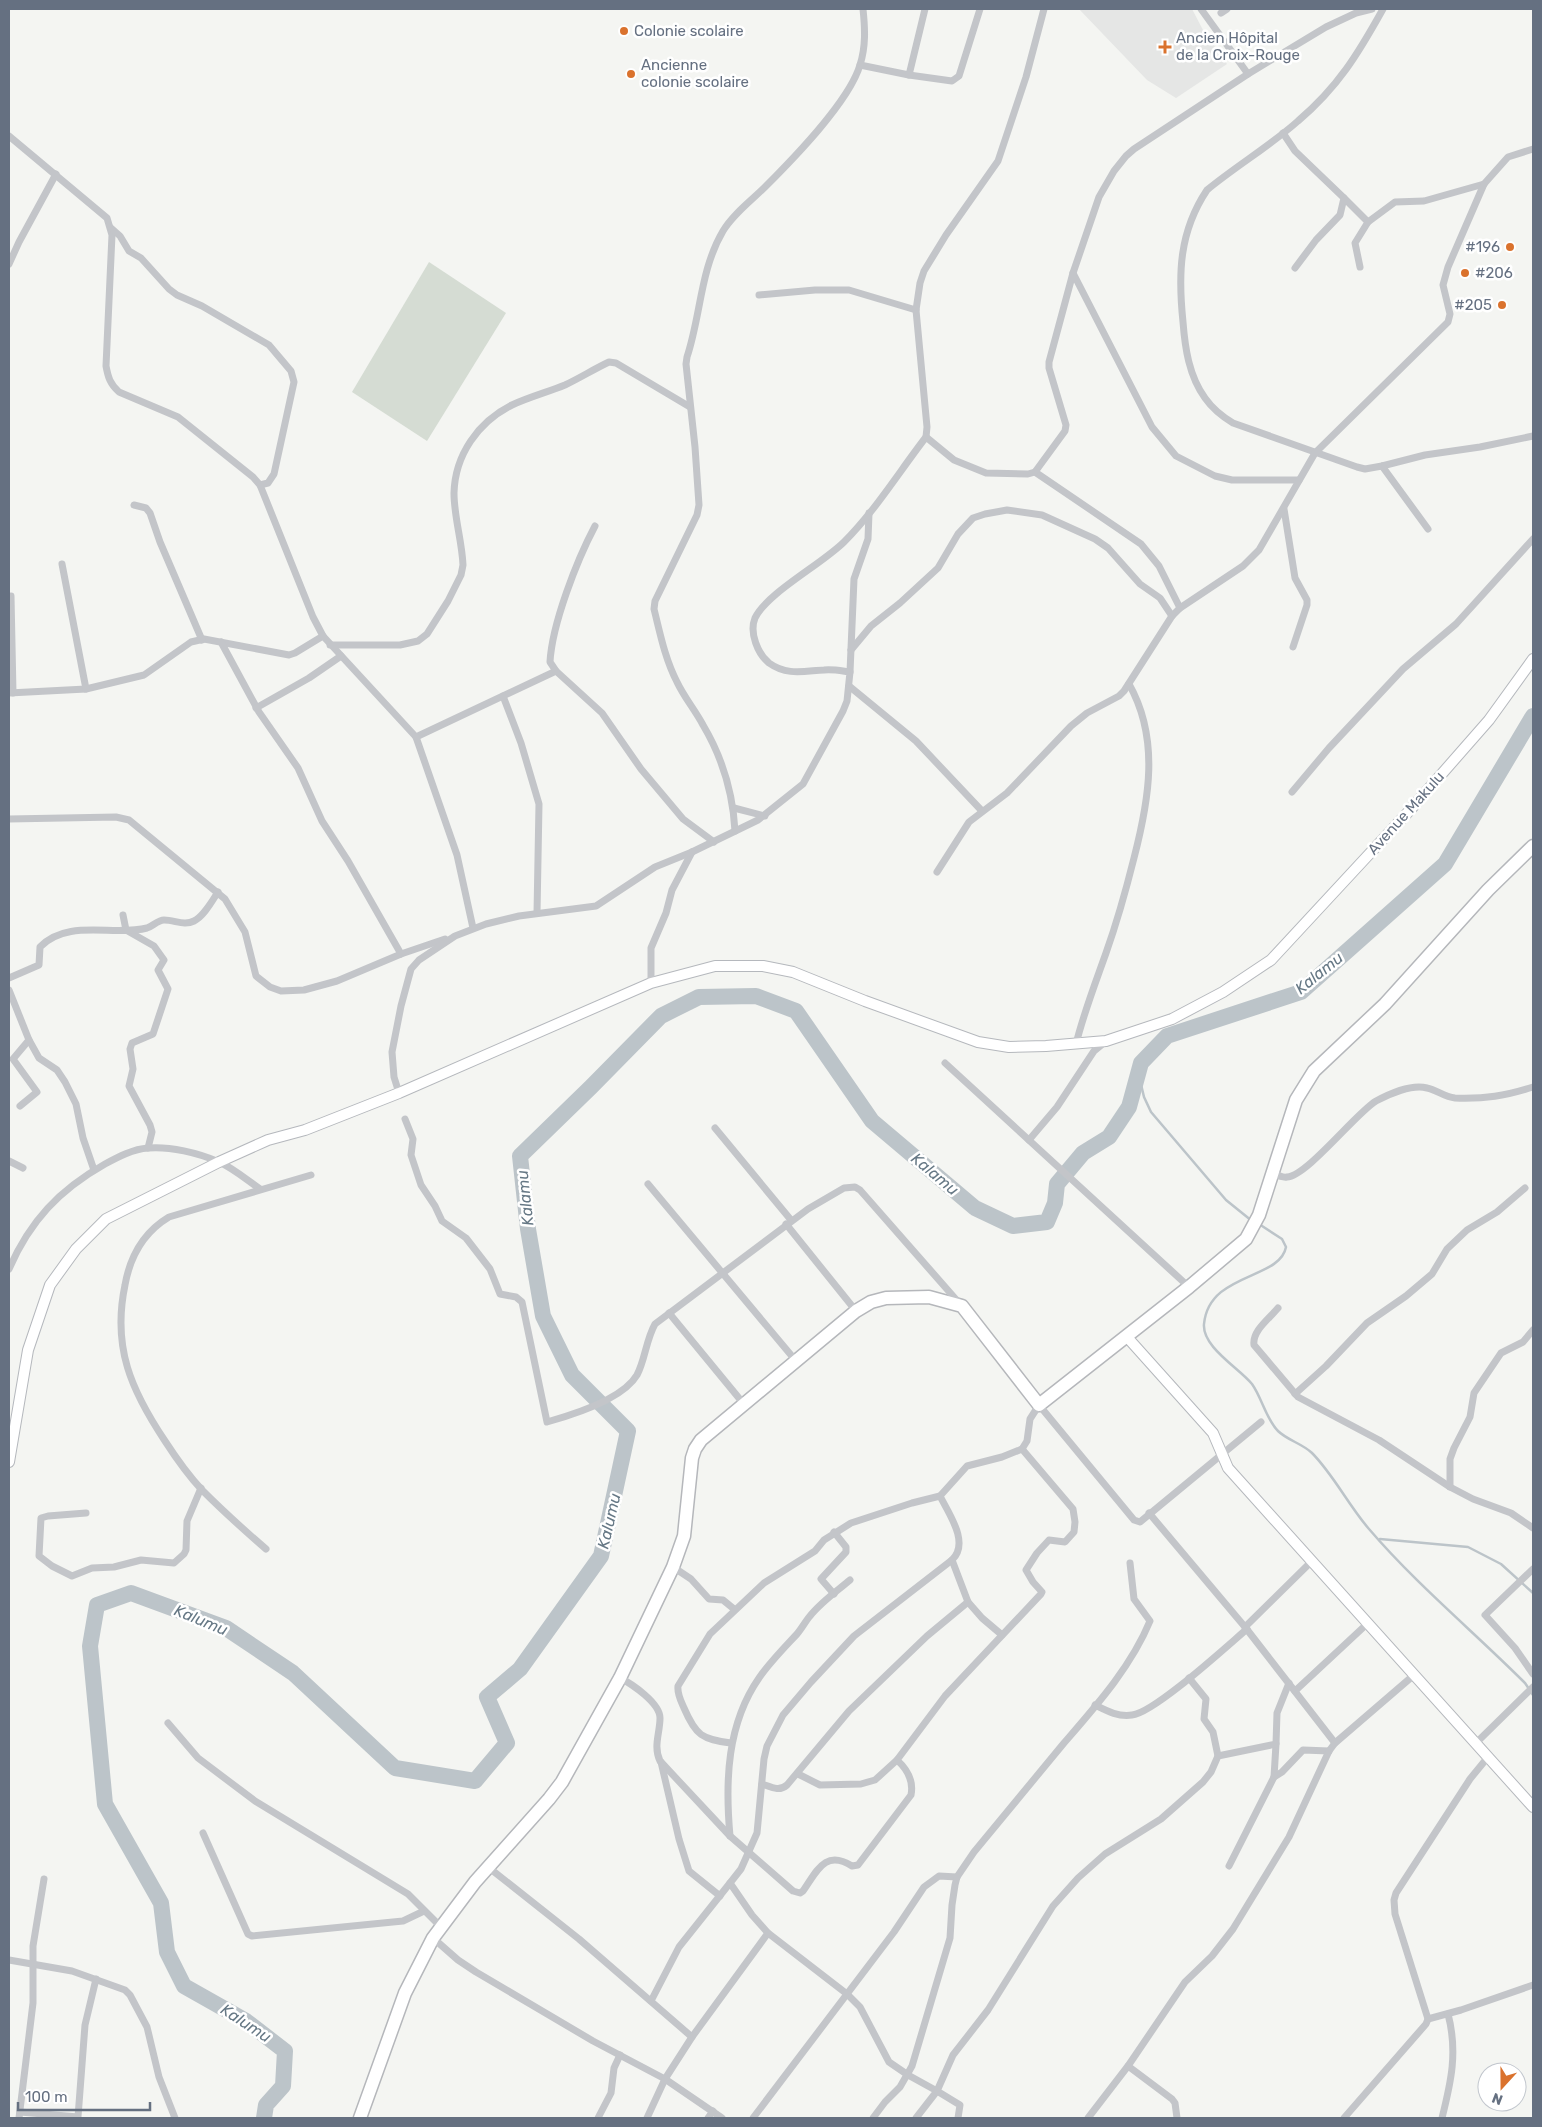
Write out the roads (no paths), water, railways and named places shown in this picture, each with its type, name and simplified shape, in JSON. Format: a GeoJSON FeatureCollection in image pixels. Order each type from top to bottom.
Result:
{"type":"FeatureCollection","features":[{"type":"Feature","properties":{"kind":"highway"},"geometry":{"type":"LineString","coordinates":[[360,2118],[371,2092],[405,1993],[433,1938],[488,1867],[562,1782],[620,1678],[673,1567],[684,1536],[692,1458],[701,1440],[742,1403],[856,1311],[871,1302],[886,1298],[929,1298],[962,1306],[1039,1405],[1127,1337],[1240,1244],[1251,1231],[1259,1215],[1296,1100],[1314,1071],[1384,1004],[1488,890],[1533,846]]}},
{"type":"Feature","properties":{"kind":"main road","name":"Avenue Makulu"},"geometry":{"type":"LineString","coordinates":[[9,1462],[28,1350],[50,1285],[76,1249],[106,1219],[219,1162],[268,1140],[305,1130],[399,1093],[651,983],[715,966],[763,966],[794,972],[978,1042],[1009,1047],[1106,1042],[1172,1019],[1223,992],[1271,960],[1411,809],[1489,720],[1533,660]]}},
{"type":"Feature","properties":{"kind":"main road"},"geometry":{"type":"LineString","coordinates":[[1127,1337],[1213,1433],[1228,1468],[1533,1806]]}},
{"type":"Feature","properties":{"kind":"street"},"geometry":{"type":"LineString","coordinates":[[735,831],[734,808],[711,739],[677,683],[654,608],[655,601],[698,511],[696,447],[690,407],[687,357],[699,314],[706,268],[722,233],[792,159],[838,105],[856,77],[865,44],[863,9]]}},
{"type":"Feature","properties":{"kind":"street"},"geometry":{"type":"LineString","coordinates":[[909,75],[924,9]]}},
{"type":"Feature","properties":{"kind":"street"},"geometry":{"type":"LineString","coordinates":[[860,65],[947,81],[956,79],[959,76],[980,9]]}},
{"type":"Feature","properties":{"kind":"street"},"geometry":{"type":"LineString","coordinates":[[850,672],[826,670],[798,673],[774,666],[764,658],[756,644],[754,620],[776,595],[838,548],[869,513],[926,437],[928,426],[916,310],[920,284],[924,271],[950,229],[998,161],[1026,77],[1044,9]]}},
{"type":"Feature","properties":{"kind":"street"},"geometry":{"type":"LineString","coordinates":[[1201,9],[1248,74]]}},
{"type":"Feature","properties":{"kind":"street"},"geometry":{"type":"LineString","coordinates":[[926,437],[954,460],[986,473],[1028,474],[1035,472],[1065,431],[1066,425],[1049,368],[1073,273],[1099,197],[1114,171],[1134,149],[1248,74],[1356,11],[1372,9]]}},
{"type":"Feature","properties":{"kind":"street"},"geometry":{"type":"LineString","coordinates":[[1383,9],[1348,68],[1323,98],[1283,134],[1207,190],[1197,204],[1186,237],[1180,266],[1179,285],[1184,336],[1188,360],[1195,381],[1205,399],[1222,416],[1233,423],[1365,469],[1425,455],[1480,447],[1533,436]]}},
{"type":"Feature","properties":{"kind":"street"},"geometry":{"type":"LineString","coordinates":[[1283,134],[1295,151],[1368,222]]}},
{"type":"Feature","properties":{"kind":"street"},"geometry":{"type":"LineString","coordinates":[[9,136],[107,218],[111,227],[120,236],[129,251],[142,258],[168,290],[202,306],[269,345],[291,371],[294,382],[274,474],[268,483],[260,486]]}},
{"type":"Feature","properties":{"kind":"street"},"geometry":{"type":"LineString","coordinates":[[937,872],[962,831],[982,811],[1007,792],[1071,726],[1087,713],[1119,696],[1129,684],[1172,616],[1180,608],[1242,566],[1259,550],[1315,453],[1448,322],[1450,314],[1443,285],[1448,267],[1484,184],[1508,157],[1533,149]]}},
{"type":"Feature","properties":{"kind":"street"},"geometry":{"type":"LineString","coordinates":[[9,264],[18,242],[56,174]]}},
{"type":"Feature","properties":{"kind":"street"},"geometry":{"type":"LineString","coordinates":[[1360,267],[1355,243],[1368,222],[1395,202],[1424,201],[1484,184]]}},
{"type":"Feature","properties":{"kind":"street"},"geometry":{"type":"LineString","coordinates":[[1295,268],[1316,240],[1340,215],[1344,198]]}},
{"type":"Feature","properties":{"kind":"street"},"geometry":{"type":"LineString","coordinates":[[111,227],[111,288],[106,366],[109,379],[119,392],[178,417],[253,477],[260,486],[322,636],[416,737],[457,855],[473,928]]}},
{"type":"Feature","properties":{"kind":"street"},"geometry":{"type":"LineString","coordinates":[[1073,273],[1152,427],[1176,456],[1215,476],[1232,480],[1299,480]]}},
{"type":"Feature","properties":{"kind":"street"},"geometry":{"type":"LineString","coordinates":[[759,295],[815,290],[849,290],[916,310]]}},
{"type":"Feature","properties":{"kind":"street"},"geometry":{"type":"LineString","coordinates":[[330,645],[411,644],[426,634],[448,601],[461,575],[463,565],[454,493],[461,458],[472,440],[486,423],[499,412],[563,386],[609,362],[616,363],[690,407]]}},
{"type":"Feature","properties":{"kind":"street"},"geometry":{"type":"LineString","coordinates":[[1382,466],[1428,528]]}},
{"type":"Feature","properties":{"kind":"street"},"geometry":{"type":"LineString","coordinates":[[1035,472],[1141,544],[1160,566],[1180,608]]}},
{"type":"Feature","properties":{"kind":"street"},"geometry":{"type":"LineString","coordinates":[[134,505],[146,508],[150,513],[160,542],[202,640]]}},
{"type":"Feature","properties":{"kind":"street"},"geometry":{"type":"LineString","coordinates":[[1284,509],[1295,578],[1307,600],[1294,647]]}},
{"type":"Feature","properties":{"kind":"street"},"geometry":{"type":"LineString","coordinates":[[851,650],[871,626],[900,603],[938,568],[958,534],[973,518],[1007,510],[1042,515],[1095,539],[1108,548],[1140,584],[1160,598],[1172,616]]}},
{"type":"Feature","properties":{"kind":"street"},"geometry":{"type":"LineString","coordinates":[[9,819],[123,818],[130,820],[218,892],[236,915],[245,932],[256,976],[270,988],[286,991],[304,990],[336,981],[400,954],[473,928],[519,916],[596,906],[641,874],[714,842],[765,816],[803,784],[844,712],[847,701],[854,578],[868,539],[869,513]]}},
{"type":"Feature","properties":{"kind":"street"},"geometry":{"type":"LineString","coordinates":[[595,526],[578,562],[559,619],[550,654],[550,662],[556,671],[602,713],[641,769],[684,819],[714,842]]}},
{"type":"Feature","properties":{"kind":"street"},"geometry":{"type":"LineString","coordinates":[[1292,792],[1329,748],[1403,669],[1462,618],[1533,539]]}},
{"type":"Feature","properties":{"kind":"street"},"geometry":{"type":"LineString","coordinates":[[62,564],[86,689]]}},
{"type":"Feature","properties":{"kind":"street"},"geometry":{"type":"LineString","coordinates":[[11,596],[11,693],[86,689],[144,675],[191,642],[202,640],[221,642],[289,655],[322,636]]}},
{"type":"Feature","properties":{"kind":"street"},"geometry":{"type":"LineString","coordinates":[[221,642],[256,708],[298,768],[322,821],[352,869],[400,954]]}},
{"type":"Feature","properties":{"kind":"street"},"geometry":{"type":"LineString","coordinates":[[256,708],[309,678],[340,656]]}},
{"type":"Feature","properties":{"kind":"street"},"geometry":{"type":"LineString","coordinates":[[416,737],[556,671]]}},
{"type":"Feature","properties":{"kind":"street"},"geometry":{"type":"LineString","coordinates":[[1076,1044],[1083,1013],[1107,952],[1125,894],[1147,806],[1150,785],[1148,738],[1139,704],[1129,684]]}},
{"type":"Feature","properties":{"kind":"street"},"geometry":{"type":"LineString","coordinates":[[849,686],[922,747],[982,811]]}},
{"type":"Feature","properties":{"kind":"street"},"geometry":{"type":"LineString","coordinates":[[503,696],[521,744],[539,804],[540,826],[536,913]]}},
{"type":"Feature","properties":{"kind":"street"},"geometry":{"type":"LineString","coordinates":[[734,808],[765,816]]}},
{"type":"Feature","properties":{"kind":"street"},"geometry":{"type":"LineString","coordinates":[[651,983],[652,948],[666,913],[672,890],[692,852]]}},
{"type":"Feature","properties":{"kind":"street"},"geometry":{"type":"LineString","coordinates":[[9,978],[39,965],[40,947],[50,938],[77,930],[147,928],[161,920],[185,924],[192,922],[203,913],[218,892]]}},
{"type":"Feature","properties":{"kind":"street"},"geometry":{"type":"LineString","coordinates":[[123,914],[126,930],[154,946],[164,960],[158,970],[168,989],[153,1034],[132,1043],[130,1049],[133,1069],[129,1086],[150,1125],[152,1132],[148,1148]]}},
{"type":"Feature","properties":{"kind":"street"},"geometry":{"type":"LineString","coordinates":[[399,1093],[394,1077],[392,1052],[411,969],[419,960],[455,936]]}},
{"type":"Feature","properties":{"kind":"street"},"geometry":{"type":"LineString","coordinates":[[9,990],[29,1040],[39,1058],[57,1070],[76,1104],[83,1138],[94,1170]]}},
{"type":"Feature","properties":{"kind":"street"},"geometry":{"type":"LineString","coordinates":[[20,1106],[37,1092],[14,1059],[29,1040]]}},
{"type":"Feature","properties":{"kind":"street"},"geometry":{"type":"LineString","coordinates":[[1029,1140],[1057,1107],[1094,1052],[1106,1042]]}},
{"type":"Feature","properties":{"kind":"street"},"geometry":{"type":"LineString","coordinates":[[945,1062],[1189,1287]]}},
{"type":"Feature","properties":{"kind":"street"},"geometry":{"type":"LineString","coordinates":[[1273,1173],[1285,1177],[1292,1176],[1317,1157],[1374,1102],[1416,1087],[1428,1088],[1445,1096],[1478,1098],[1494,1098],[1533,1087]]}},
{"type":"Feature","properties":{"kind":"street"},"geometry":{"type":"LineString","coordinates":[[404,1119],[414,1139],[411,1154],[418,1179],[442,1221],[466,1238],[490,1269],[500,1294],[520,1299],[522,1302],[547,1422],[586,1410],[615,1394],[635,1378],[656,1324],[789,1222],[844,1188],[855,1187],[860,1190],[962,1306]]}},
{"type":"Feature","properties":{"kind":"street"},"geometry":{"type":"LineString","coordinates":[[715,1128],[856,1311]]}},
{"type":"Feature","properties":{"kind":"street"},"geometry":{"type":"LineString","coordinates":[[9,1269],[26,1234],[50,1203],[94,1170],[118,1158],[148,1148],[188,1152],[219,1162],[260,1188]]}},
{"type":"Feature","properties":{"kind":"street"},"geometry":{"type":"LineString","coordinates":[[9,1161],[23,1168]]}},
{"type":"Feature","properties":{"kind":"street"},"geometry":{"type":"LineString","coordinates":[[266,1550],[201,1488],[154,1424],[129,1376],[120,1336],[122,1296],[132,1260],[149,1232],[169,1217],[260,1188],[311,1175]]}},
{"type":"Feature","properties":{"kind":"street"},"geometry":{"type":"LineString","coordinates":[[648,1184],[796,1361]]}},
{"type":"Feature","properties":{"kind":"street"},"geometry":{"type":"LineString","coordinates":[[1295,1394],[1326,1366],[1367,1323],[1406,1296],[1432,1274],[1447,1249],[1467,1230],[1497,1212],[1525,1188]]}},
{"type":"Feature","properties":{"kind":"street"},"geometry":{"type":"LineString","coordinates":[[1278,1308],[1256,1333],[1253,1340],[1254,1345],[1295,1394],[1379,1440],[1450,1487],[1473,1499],[1511,1512],[1533,1528]]}},
{"type":"Feature","properties":{"kind":"street"},"geometry":{"type":"LineString","coordinates":[[669,1313],[742,1403]]}},
{"type":"Feature","properties":{"kind":"street"},"geometry":{"type":"LineString","coordinates":[[1450,1487],[1450,1459],[1454,1448],[1468,1425],[1474,1393],[1501,1353],[1523,1342],[1533,1330]]}},
{"type":"Feature","properties":{"kind":"street"},"geometry":{"type":"LineString","coordinates":[[732,1743],[709,1739],[697,1733],[690,1722],[677,1689],[703,1643],[734,1610],[764,1584],[815,1551],[834,1532],[861,1518],[940,1496],[967,1466],[1002,1457],[1022,1449],[1027,1441],[1030,1419],[1039,1405],[1134,1520],[1140,1522],[1261,1422]]}},
{"type":"Feature","properties":{"kind":"street"},"geometry":{"type":"LineString","coordinates":[[798,1774],[823,1786],[861,1784],[875,1780],[896,1760],[945,1696],[1042,1592],[1033,1582],[1027,1567],[1049,1540],[1064,1542],[1074,1532],[1075,1522],[1072,1507],[1022,1449]]}},
{"type":"Feature","properties":{"kind":"street"},"geometry":{"type":"LineString","coordinates":[[86,1513],[41,1518],[38,1553],[42,1558],[72,1576],[92,1568],[114,1567],[141,1560],[174,1563],[186,1550],[187,1521],[201,1488]]}},
{"type":"Feature","properties":{"kind":"street"},"geometry":{"type":"LineString","coordinates":[[651,2001],[679,1946],[741,1869],[757,1833],[764,1760],[775,1728],[783,1715],[854,1636],[952,1560],[959,1551],[959,1539],[940,1496]]}},
{"type":"Feature","properties":{"kind":"street"},"geometry":{"type":"LineString","coordinates":[[1149,1513],[1246,1628],[1335,1743]]}},
{"type":"Feature","properties":{"kind":"street"},"geometry":{"type":"LineString","coordinates":[[834,1532],[846,1547],[846,1552],[821,1579],[834,1594]]}},
{"type":"Feature","properties":{"kind":"street"},"geometry":{"type":"LineString","coordinates":[[952,1560],[968,1602],[982,1618],[1002,1635]]}},
{"type":"Feature","properties":{"kind":"street"},"geometry":{"type":"LineString","coordinates":[[1095,1705],[1114,1714],[1137,1714],[1166,1697],[1246,1628],[1311,1562]]}},
{"type":"Feature","properties":{"kind":"street"},"geometry":{"type":"LineString","coordinates":[[874,2118],[908,2075],[926,2023],[950,1938],[952,1905],[957,1877],[974,1852],[1128,1662],[1150,1621],[1134,1599],[1130,1563]]}},
{"type":"Feature","properties":{"kind":"street"},"geometry":{"type":"LineString","coordinates":[[673,1567],[691,1579],[711,1600],[723,1600],[734,1610]]}},
{"type":"Feature","properties":{"kind":"street"},"geometry":{"type":"LineString","coordinates":[[1533,1569],[1485,1615],[1515,1648],[1533,1674]]}},
{"type":"Feature","properties":{"kind":"street"},"geometry":{"type":"LineString","coordinates":[[730,1836],[727,1792],[732,1743],[746,1699],[758,1678],[801,1629],[809,1617],[850,1580]]}},
{"type":"Feature","properties":{"kind":"street"},"geometry":{"type":"LineString","coordinates":[[762,1784],[783,1789],[798,1774],[849,1711],[927,1636],[968,1602]]}},
{"type":"Feature","properties":{"kind":"street"},"geometry":{"type":"LineString","coordinates":[[1295,1691],[1368,1623]]}},
{"type":"Feature","properties":{"kind":"street"},"geometry":{"type":"LineString","coordinates":[[1088,2118],[1128,2066],[1185,1982],[1212,1956],[1233,1929],[1289,1837],[1329,1751],[1335,1743],[1414,1675]]}},
{"type":"Feature","properties":{"kind":"street"},"geometry":{"type":"LineString","coordinates":[[620,1678],[639,1689],[659,1712],[660,1721],[656,1741],[658,1755],[689,1871],[720,1896]]}},
{"type":"Feature","properties":{"kind":"street"},"geometry":{"type":"LineString","coordinates":[[916,2118],[937,2090],[953,2055],[988,2010],[1053,1906],[1105,1854],[1168,1814],[1204,1782],[1212,1772],[1218,1756],[1213,1732],[1204,1719],[1206,1698],[1189,1678]]}},
{"type":"Feature","properties":{"kind":"street"},"geometry":{"type":"LineString","coordinates":[[1229,1866],[1274,1777],[1277,1713],[1289,1683]]}},
{"type":"Feature","properties":{"kind":"street"},"geometry":{"type":"LineString","coordinates":[[1476,1743],[1533,1687]]}},
{"type":"Feature","properties":{"kind":"street"},"geometry":{"type":"LineString","coordinates":[[168,1724],[198,1758],[254,1801],[408,1894],[441,1927]]}},
{"type":"Feature","properties":{"kind":"street"},"geometry":{"type":"LineString","coordinates":[[1218,1756],[1276,1744]]}},
{"type":"Feature","properties":{"kind":"street"},"geometry":{"type":"LineString","coordinates":[[1274,1777],[1282,1772],[1303,1750],[1329,1751]]}},
{"type":"Feature","properties":{"kind":"street"},"geometry":{"type":"LineString","coordinates":[[1344,2118],[1424,2028],[1428,2019],[1395,1914],[1394,1900],[1396,1892],[1464,1788],[1488,1758]]}},
{"type":"Feature","properties":{"kind":"street"},"geometry":{"type":"LineString","coordinates":[[660,1761],[730,1836],[796,1893],[803,1891],[822,1864],[828,1860],[842,1860],[852,1866],[858,1866],[912,1795],[913,1788],[908,1772],[896,1760]]}},
{"type":"Feature","properties":{"kind":"street"},"geometry":{"type":"LineString","coordinates":[[203,1833],[248,1934],[403,1920],[424,1910]]}},
{"type":"Feature","properties":{"kind":"street"},"geometry":{"type":"LineString","coordinates":[[488,1867],[579,1939],[692,2037]]}},
{"type":"Feature","properties":{"kind":"street"},"geometry":{"type":"LineString","coordinates":[[754,2118],[894,1932],[924,1887],[939,1876],[957,1877]]}},
{"type":"Feature","properties":{"kind":"street"},"geometry":{"type":"LineString","coordinates":[[44,1879],[33,1946],[33,2003],[20,2115],[80,2118],[85,2025],[96,1979]]}},
{"type":"Feature","properties":{"kind":"street"},"geometry":{"type":"LineString","coordinates":[[730,1884],[752,1915],[768,1933],[847,1994],[864,2013],[885,2058],[908,2075],[960,2105],[958,2118]]}},
{"type":"Feature","properties":{"kind":"street"},"geometry":{"type":"LineString","coordinates":[[647,2118],[665,2079],[692,2037],[768,1933]]}},
{"type":"Feature","properties":{"kind":"street"},"geometry":{"type":"LineString","coordinates":[[433,1938],[458,1960],[476,1972],[665,2079],[722,2118]]}},
{"type":"Feature","properties":{"kind":"street"},"geometry":{"type":"LineString","coordinates":[[9,1960],[72,1971],[125,1990],[130,1995],[147,2027],[159,2078],[176,2118]]}},
{"type":"Feature","properties":{"kind":"street"},"geometry":{"type":"LineString","coordinates":[[1428,2019],[1533,1985]]}},
{"type":"Feature","properties":{"kind":"street"},"geometry":{"type":"LineString","coordinates":[[1442,2118],[1451,2078],[1454,2038],[1448,2014]]}},
{"type":"Feature","properties":{"kind":"street"},"geometry":{"type":"LineString","coordinates":[[598,2118],[612,2093],[614,2068],[620,2055]]}},
{"type":"Feature","properties":{"kind":"street"},"geometry":{"type":"LineString","coordinates":[[1128,2066],[1172,2099],[1175,2103],[1177,2118]]}},
{"type":"Feature","properties":{"kind":"street"},"geometry":{"type":"LineString","coordinates":[[708,2118],[713,2111]]}},
{"type":"Feature","properties":{"kind":"waterway","name":"Kalamu"},"geometry":{"type":"LineString","coordinates":[[264,2118],[266,2105],[283,2086],[285,2051],[246,2021],[184,1986],[167,1952],[161,1903],[105,1804],[90,1646],[97,1605],[131,1593],[226,1628],[293,1673],[395,1768],[475,1781],[507,1743],[487,1697],[520,1669],[601,1556],[628,1431],[572,1375],[543,1316],[528,1229],[520,1156],[661,1016],[699,997],[756,996],[796,1011],[872,1121],[975,1208],[1013,1226],[1047,1222],[1055,1203],[1057,1184],[1083,1153],[1109,1137],[1129,1107],[1141,1063],[1167,1036],[1301,992],[1445,864],[1533,716]]}},
{"type":"Feature","properties":{"kind":"waterway"},"geometry":{"type":"LineString","coordinates":[[1139,1076],[1144,1097],[1151,1112],[1226,1200],[1252,1221]]}},
{"type":"Feature","properties":{"kind":"waterway"},"geometry":{"type":"LineString","coordinates":[[1259,1224],[1282,1239],[1286,1247],[1281,1258],[1271,1266],[1231,1285],[1218,1295],[1209,1307],[1204,1324],[1205,1333],[1209,1341],[1222,1357],[1252,1384],[1270,1421],[1278,1431],[1304,1447],[1320,1461],[1362,1520],[1387,1549],[1425,1588],[1525,1683],[1533,1695]]}},
{"type":"Feature","properties":{"kind":"waterway"},"geometry":{"type":"LineString","coordinates":[[1380,1539],[1468,1547],[1501,1564],[1533,1593]]}},
{"type":"Feature","properties":{"kind":"place","name":"Colonie scolaire"},"geometry":{"type":"Point","coordinates":[624,31]}},
{"type":"Feature","properties":{"kind":"place","name":"Ancien Hôpital de la Croix-Rouge"},"geometry":{"type":"Point","coordinates":[1165,47]}},
{"type":"Feature","properties":{"kind":"place","name":"Ancienne colonie scolaire"},"geometry":{"type":"Point","coordinates":[631,74]}},
{"type":"Feature","properties":{"kind":"place","name":"#196"},"geometry":{"type":"Point","coordinates":[1510,247]}},
{"type":"Feature","properties":{"kind":"place","name":"#206"},"geometry":{"type":"Point","coordinates":[1465,273]}},
{"type":"Feature","properties":{"kind":"place","name":"#205"},"geometry":{"type":"Point","coordinates":[1502,305]}},
{"type":"Feature","properties":{"kind":"water label","name":"Kalumu"},"geometry":{"type":"Point","coordinates":[609,1521]}},
{"type":"Feature","properties":{"kind":"water label","name":"Kalumu"},"geometry":{"type":"Point","coordinates":[201,1620]}},
{"type":"Feature","properties":{"kind":"water label","name":"Kalumu"},"geometry":{"type":"Point","coordinates":[246,2023]}}]}
